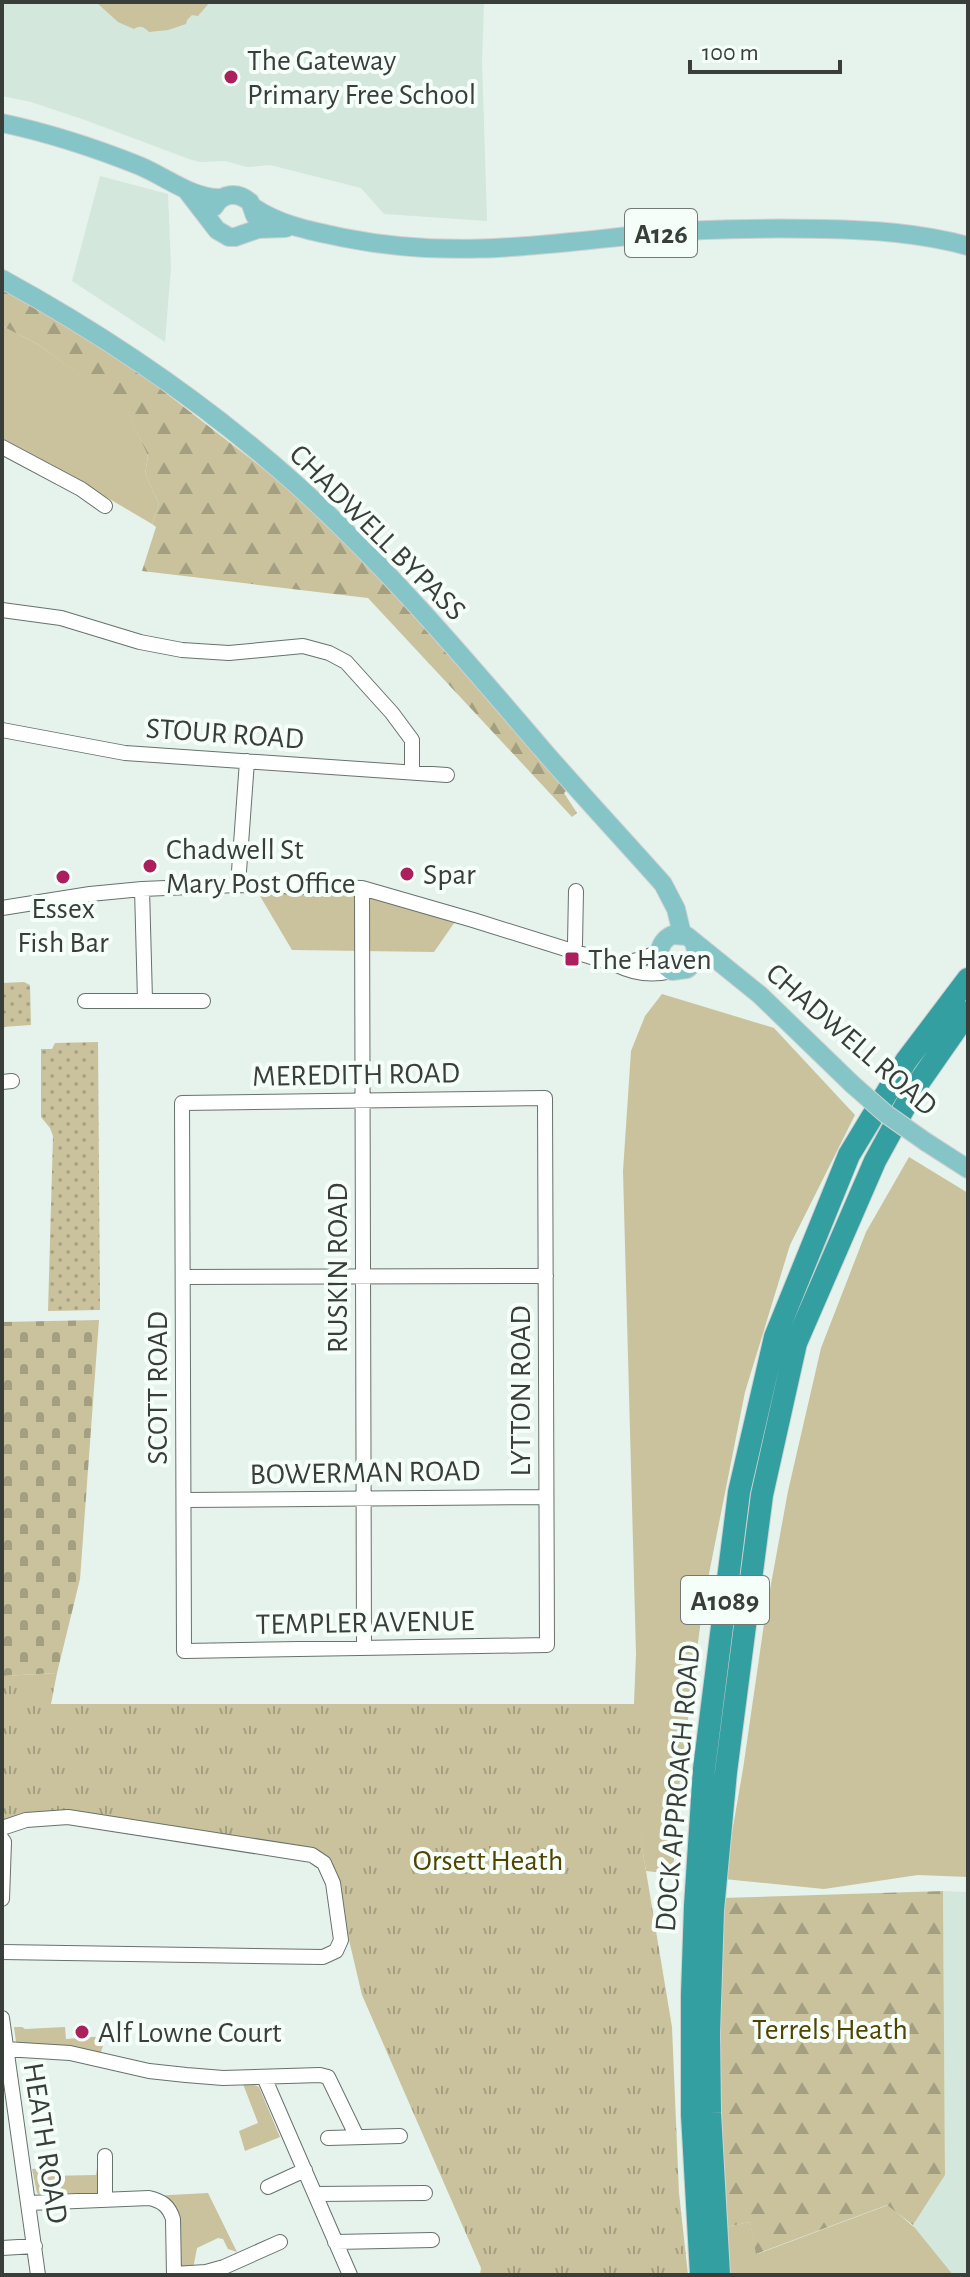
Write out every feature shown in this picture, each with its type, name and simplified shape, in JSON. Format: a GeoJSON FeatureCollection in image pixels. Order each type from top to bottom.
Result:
{"type":"FeatureCollection","features":[{"type":"Feature","properties":{"kind":"highway","name":"DOCK APPROACH ROAD"},"geometry":{"type":"LineString","coordinates":[[701,2275],[692,2115],[694,1921],[704,1769],[739,1492],[775,1337],[849,1155],[906,1061],[968,979]]}},
{"type":"Feature","properties":{"kind":"highway","name":"DOCK APPROACH ROAD"},"geometry":{"type":"LineString","coordinates":[[719,2275],[710,2113],[713,1910],[726,1772],[762,1495],[796,1343],[875,1161],[915,1088],[968,1012]]}},
{"type":"Feature","properties":{"kind":"main road","name":"A126"},"geometry":{"type":"LineString","coordinates":[[2,123],[78,144],[141,167],[207,197],[241,195],[253,207],[275,220],[297,228],[369,242],[451,250],[516,248],[649,234],[743,229],[894,232],[968,246]]}},
{"type":"Feature","properties":{"kind":"main road","name":"A126"},"geometry":{"type":"LineString","coordinates":[[185,188],[217,230],[229,237],[268,228],[297,228]]}},
{"type":"Feature","properties":{"kind":"main road"},"geometry":{"type":"LineString","coordinates":[[217,230],[212,215],[221,198]]}},
{"type":"Feature","properties":{"kind":"main road"},"geometry":{"type":"LineString","coordinates":[[247,232],[254,221],[253,207]]}},
{"type":"Feature","properties":{"kind":"main road","name":"CHADWELL BYPASS"},"geometry":{"type":"LineString","coordinates":[[2,279],[126,353],[232,430],[298,487],[378,565],[443,635],[663,884],[688,939]]}},
{"type":"Feature","properties":{"kind":"main road"},"geometry":{"type":"LineString","coordinates":[[661,946],[672,935],[688,939],[697,955],[691,966],[682,971],[672,971],[663,963],[661,946],[663,884]]}},
{"type":"Feature","properties":{"kind":"main road","name":"CHADWELL ROAD"},"geometry":{"type":"LineString","coordinates":[[688,939],[740,978],[886,1114],[968,1169]]}},
{"type":"Feature","properties":{"kind":"main road","name":"CHADWELL ROAD"},"geometry":{"type":"LineString","coordinates":[[691,966],[710,967],[740,978]]}},
{"type":"Feature","properties":{"kind":"street"},"geometry":{"type":"LineString","coordinates":[[2,447],[81,489],[105,506]]}},
{"type":"Feature","properties":{"kind":"street"},"geometry":{"type":"LineString","coordinates":[[2,610],[61,618],[140,642],[182,650],[229,653],[303,646],[329,653],[346,662],[412,740],[412,772]]}},
{"type":"Feature","properties":{"kind":"street","name":"STOUR ROAD"},"geometry":{"type":"LineString","coordinates":[[2,730],[125,753],[447,776]]}},
{"type":"Feature","properties":{"kind":"street"},"geometry":{"type":"LineString","coordinates":[[238,885],[247,761]]}},
{"type":"Feature","properties":{"kind":"street"},"geometry":{"type":"LineString","coordinates":[[2,908],[142,889],[238,885],[362,888],[473,920],[632,972],[659,974],[672,971]]}},
{"type":"Feature","properties":{"kind":"street","name":"RUSKIN ROAD"},"geometry":{"type":"LineString","coordinates":[[362,888],[364,1648]]}},
{"type":"Feature","properties":{"kind":"street"},"geometry":{"type":"LineString","coordinates":[[142,889],[145,1000]]}},
{"type":"Feature","properties":{"kind":"street"},"geometry":{"type":"LineString","coordinates":[[573,952],[580,897]]}},
{"type":"Feature","properties":{"kind":"street"},"geometry":{"type":"LineString","coordinates":[[617,965],[641,959],[661,946]]}},
{"type":"Feature","properties":{"kind":"street"},"geometry":{"type":"LineString","coordinates":[[85,1001],[203,1001]]}},
{"type":"Feature","properties":{"kind":"street","name":"MEREDITH ROAD"},"geometry":{"type":"LineString","coordinates":[[182,1125],[182,1103],[545,1098],[545,1137]]}},
{"type":"Feature","properties":{"kind":"street","name":"SCOTT ROAD"},"geometry":{"type":"LineString","coordinates":[[182,1125],[184,1651]]}},
{"type":"Feature","properties":{"kind":"street","name":"LYTTON ROAD"},"geometry":{"type":"LineString","coordinates":[[545,1137],[547,1645]]}},
{"type":"Feature","properties":{"kind":"street"},"geometry":{"type":"LineString","coordinates":[[183,1277],[546,1276]]}},
{"type":"Feature","properties":{"kind":"street","name":"BOWERMAN ROAD"},"geometry":{"type":"LineString","coordinates":[[184,1500],[546,1497]]}},
{"type":"Feature","properties":{"kind":"street","name":"TEMPLER AVENUE"},"geometry":{"type":"LineString","coordinates":[[184,1651],[547,1645]]}},
{"type":"Feature","properties":{"kind":"street"},"geometry":{"type":"LineString","coordinates":[[2,1828],[26,1820],[68,1817],[312,1855],[324,1863],[333,1883],[341,1940],[336,1951],[323,1957],[2,1952]]}},
{"type":"Feature","properties":{"kind":"street"},"geometry":{"type":"LineString","coordinates":[[2,1839],[2,1899]]}},
{"type":"Feature","properties":{"kind":"street","name":"HEATH ROAD"},"geometry":{"type":"LineString","coordinates":[[2,2018],[38,2275]]}},
{"type":"Feature","properties":{"kind":"street"},"geometry":{"type":"LineString","coordinates":[[5,2049],[70,2053],[149,2071],[186,2075],[328,2077],[357,2137]]}},
{"type":"Feature","properties":{"kind":"street"},"geometry":{"type":"LineString","coordinates":[[264,2077],[350,2275]]}},
{"type":"Feature","properties":{"kind":"street"},"geometry":{"type":"LineString","coordinates":[[328,2138],[400,2136]]}},
{"type":"Feature","properties":{"kind":"street"},"geometry":{"type":"LineString","coordinates":[[105,2156],[105,2200]]}},
{"type":"Feature","properties":{"kind":"street"},"geometry":{"type":"LineString","coordinates":[[268,2187],[305,2170]]}},
{"type":"Feature","properties":{"kind":"street"},"geometry":{"type":"LineString","coordinates":[[316,2194],[425,2193]]}},
{"type":"Feature","properties":{"kind":"street"},"geometry":{"type":"LineString","coordinates":[[29,2203],[149,2198],[161,2201],[170,2210],[173,2219],[174,2275],[224,2267],[280,2242]]}},
{"type":"Feature","properties":{"kind":"street"},"geometry":{"type":"LineString","coordinates":[[335,2242],[432,2240]]}},
{"type":"Feature","properties":{"kind":"street"},"geometry":{"type":"LineString","coordinates":[[2,2248],[35,2246]]}},
{"type":"Feature","properties":{"kind":"shaded area"},"geometry":{"type":"Polygon","coordinates":[[[2,2],[484,2],[482,61],[487,221],[384,214],[361,188],[270,165],[247,167],[225,161],[200,162],[31,102],[2,96],[2,2]]]}},
{"type":"Feature","properties":{"kind":"shaded area"},"geometry":{"type":"Polygon","coordinates":[[[100,176],[168,194],[171,267],[165,342],[72,281],[100,176]]]}},
{"type":"Feature","properties":{"kind":"shaded area"},"geometry":{"type":"Polygon","coordinates":[[[943,1891],[968,1892],[968,2275],[771,2275],[888,2205],[912,2226],[945,2175],[943,1891]]]}},
{"type":"Feature","properties":{"kind":"green space"},"geometry":{"type":"Polygon","coordinates":[[[96,2],[210,2],[198,16],[192,15],[186,24],[149,32],[142,27],[134,29],[118,22],[96,2]]]}},
{"type":"Feature","properties":{"kind":"green space"},"geometry":{"type":"Polygon","coordinates":[[[2,289],[122,359],[292,491],[372,569],[437,640],[567,790],[564,793],[577,813],[572,817],[368,598],[142,571],[156,527],[152,524],[159,504],[145,474],[148,456],[128,412],[39,345],[2,326],[2,289]]]}},
{"type":"Feature","properties":{"kind":"green space"},"geometry":{"type":"Polygon","coordinates":[[[2,326],[39,345],[128,411],[148,456],[145,474],[159,504],[152,524],[101,494],[2,447],[2,326]]]}},
{"type":"Feature","properties":{"kind":"green space"},"geometry":{"type":"Polygon","coordinates":[[[254,886],[362,888],[459,916],[434,952],[292,950],[254,886]]]}},
{"type":"Feature","properties":{"kind":"green space"},"geometry":{"type":"Polygon","coordinates":[[[24,982],[30,985],[31,1025],[2,1027],[2,983],[24,982]]]}},
{"type":"Feature","properties":{"kind":"green space"},"geometry":{"type":"Polygon","coordinates":[[[662,994],[774,1028],[855,1115],[790,1245],[745,1392],[703,1604],[679,1788],[673,1874],[646,1871],[642,1847],[634,1703],[636,1654],[623,1171],[631,1051],[645,1016],[662,994]]]}},
{"type":"Feature","properties":{"kind":"green space"},"geometry":{"type":"Polygon","coordinates":[[[98,1042],[100,1310],[48,1311],[53,1136],[41,1117],[41,1049],[52,1049],[55,1043],[98,1042]]]}},
{"type":"Feature","properties":{"kind":"green space"},"geometry":{"type":"Polygon","coordinates":[[[909,1157],[968,1193],[968,1877],[918,1875],[824,1889],[724,1879],[788,1491],[821,1348],[866,1232],[909,1157]]]}},
{"type":"Feature","properties":{"kind":"green space"},"geometry":{"type":"Polygon","coordinates":[[[99,1320],[80,1579],[57,1673],[2,1676],[2,1322],[99,1320]]]}},
{"type":"Feature","properties":{"kind":"green space","name":"Orsett Heath"},"geometry":{"type":"Polygon","coordinates":[[[57,1673],[51,1704],[640,1704],[642,1847],[672,2027],[679,2193],[688,2275],[480,2275],[481,2268],[362,1995],[336,1885],[325,1858],[68,1811],[2,1820],[2,1676],[57,1673]]]}},
{"type":"Feature","properties":{"kind":"green space","name":"Terrels Heath"},"geometry":{"type":"Polygon","coordinates":[[[943,1891],[945,2175],[913,2225],[887,2205],[756,2254],[750,2222],[721,2228],[716,2145],[721,1898],[943,1891]]]}},
{"type":"Feature","properties":{"kind":"green space"},"geometry":{"type":"Polygon","coordinates":[[[14,2027],[65,2027],[66,2039],[106,2036],[101,2052],[106,2056],[20,2045],[16,2042],[14,2027]]]}},
{"type":"Feature","properties":{"kind":"green space"},"geometry":{"type":"Polygon","coordinates":[[[243,2084],[259,2087],[280,2137],[245,2151],[239,2131],[258,2123],[243,2084]]]}},
{"type":"Feature","properties":{"kind":"green space"},"geometry":{"type":"Polygon","coordinates":[[[44,2168],[45,2176],[96,2175],[97,2168],[101,2168],[100,2193],[39,2194],[32,2169],[44,2168]]]}},
{"type":"Feature","properties":{"kind":"green space"},"geometry":{"type":"Polygon","coordinates":[[[208,2193],[237,2252],[228,2249],[223,2239],[218,2238],[197,2248],[193,2269],[177,2271],[175,2219],[151,2196],[208,2193]]]}},
{"type":"Feature","properties":{"kind":"green space"},"geometry":{"type":"Polygon","coordinates":[[[888,2205],[915,2228],[953,2275],[726,2275],[721,2228],[750,2222],[757,2254],[888,2205]]]}},
{"type":"Feature","properties":{"kind":"place","name":"The Gateway Primary Free School"},"geometry":{"type":"Point","coordinates":[231,77]}},
{"type":"Feature","properties":{"kind":"place","name":"Chadwell St Mary Post Office"},"geometry":{"type":"Point","coordinates":[150,866]}},
{"type":"Feature","properties":{"kind":"place","name":"Spar"},"geometry":{"type":"Point","coordinates":[407,874]}},
{"type":"Feature","properties":{"kind":"place","name":"Essex Fish Bar"},"geometry":{"type":"Point","coordinates":[63,877]}},
{"type":"Feature","properties":{"kind":"place","name":"The Haven"},"geometry":{"type":"Point","coordinates":[572,959]}},
{"type":"Feature","properties":{"kind":"place","name":"Alf Lowne Court"},"geometry":{"type":"Point","coordinates":[82,2032]}}]}
